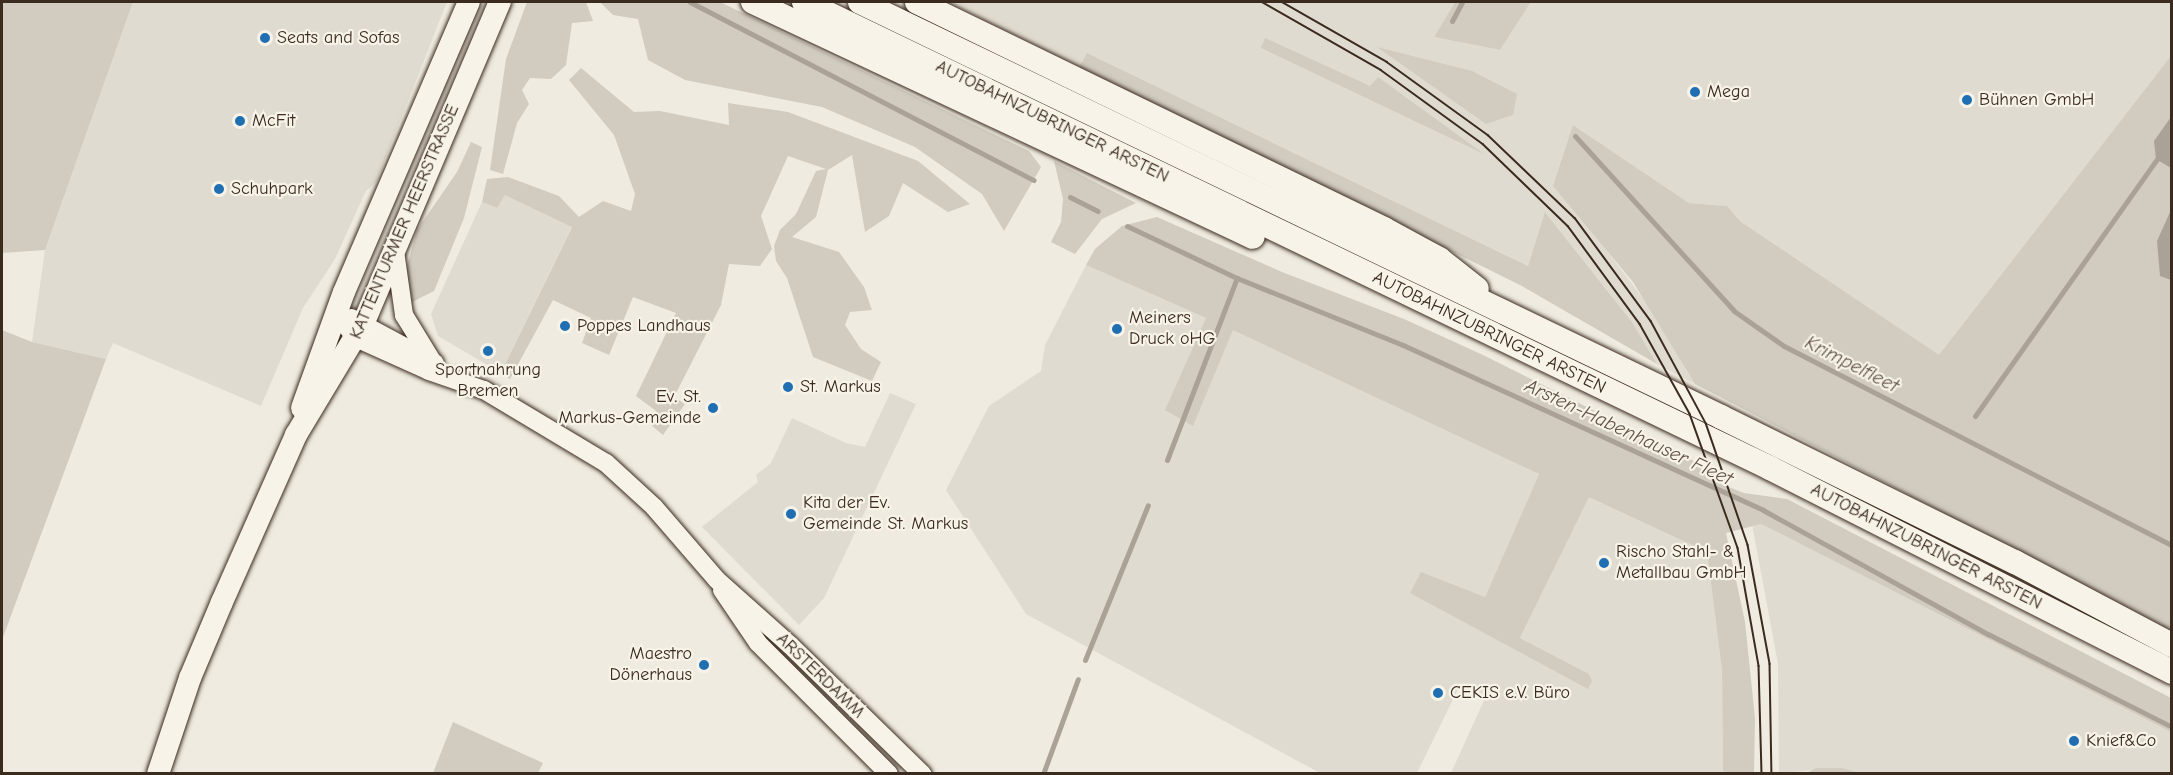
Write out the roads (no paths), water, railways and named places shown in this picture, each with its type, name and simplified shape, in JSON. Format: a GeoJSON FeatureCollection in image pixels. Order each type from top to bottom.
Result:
{"type":"FeatureCollection","features":[{"type":"Feature","properties":{"kind":"highway"},"geometry":{"type":"LineString","coordinates":[[753,2],[1328,271],[1428,304]]}},
{"type":"Feature","properties":{"kind":"highway","name":"AUTOBAHNZUBRINGER ARSTEN"},"geometry":{"type":"LineString","coordinates":[[804,2],[1770,468],[2172,672]]}},
{"type":"Feature","properties":{"kind":"highway","name":"AUTOBAHNZUBRINGER ARSTEN"},"geometry":{"type":"LineString","coordinates":[[860,2],[1512,316],[1994,552],[2172,645]]}},
{"type":"Feature","properties":{"kind":"highway"},"geometry":{"type":"LineString","coordinates":[[916,2],[1384,229],[1439,259],[1512,316]]}},
{"type":"Feature","properties":{"kind":"main road","name":"KATTENTURMER HEERSTRASSE"},"geometry":{"type":"LineString","coordinates":[[296,435],[302,408],[336,314],[469,2]]}},
{"type":"Feature","properties":{"kind":"main road","name":"KATTENTURMER HEERSTRASSE"},"geometry":{"type":"LineString","coordinates":[[158,774],[194,668],[296,435],[360,330],[394,244],[500,2]]}},
{"type":"Feature","properties":{"kind":"street","name":"ARSTERDAMM"},"geometry":{"type":"LineString","coordinates":[[394,244],[404,315],[434,363]]}},
{"type":"Feature","properties":{"kind":"street","name":"ARSTERDAMM"},"geometry":{"type":"LineString","coordinates":[[336,314],[429,371],[453,376]]}},
{"type":"Feature","properties":{"kind":"street","name":"ARSTERDAMM"},"geometry":{"type":"LineString","coordinates":[[360,330],[434,363],[453,376],[502,399],[606,463],[654,507],[717,580],[790,645],[922,774]]}},
{"type":"Feature","properties":{"kind":"street","name":"ARSTERDAMM"},"geometry":{"type":"LineString","coordinates":[[717,580],[732,609],[758,643],[887,772]]}},
{"type":"Feature","properties":{"kind":"street"},"geometry":{"type":"LineString","coordinates":[[887,772],[902,755]]}},
{"type":"Feature","properties":{"kind":"waterway"},"geometry":{"type":"LineString","coordinates":[[690,2],[1034,180]]}},
{"type":"Feature","properties":{"kind":"waterway","name":"Krimpelfleet"},"geometry":{"type":"LineString","coordinates":[[1452,21],[1462,2]]}},
{"type":"Feature","properties":{"kind":"waterway","name":"Krimpelfleet"},"geometry":{"type":"LineString","coordinates":[[1575,136],[1734,311],[1784,346],[2172,545]]}},
{"type":"Feature","properties":{"kind":"waterway"},"geometry":{"type":"LineString","coordinates":[[1975,416],[2160,155]]}},
{"type":"Feature","properties":{"kind":"waterway"},"geometry":{"type":"LineString","coordinates":[[1070,197],[1098,211]]}},
{"type":"Feature","properties":{"kind":"waterway","name":"Arsten-Habenhauser Fleet"},"geometry":{"type":"LineString","coordinates":[[1127,226],[1237,278],[1403,345],[1763,510],[1988,634],[2172,727]]}},
{"type":"Feature","properties":{"kind":"waterway","name":"Arsten-Habenhauser Fleet"},"geometry":{"type":"LineString","coordinates":[[1167,460],[1237,278]]}},
{"type":"Feature","properties":{"kind":"waterway","name":"Arsten-Habenhauser Fleet"},"geometry":{"type":"LineString","coordinates":[[1085,660],[1148,505]]}},
{"type":"Feature","properties":{"kind":"waterway","name":"Arsten-Habenhauser Fleet"},"geometry":{"type":"LineString","coordinates":[[1043,774],[1078,679]]}},
{"type":"Feature","properties":{"kind":"tram line"},"geometry":{"type":"LineString","coordinates":[[1262,2],[1381,70],[1483,144],[1568,226],[1640,324],[1690,414],[1738,548],[1759,666],[1762,774]]}},
{"type":"Feature","properties":{"kind":"tram line"},"geometry":{"type":"LineString","coordinates":[[1282,2],[1387,62],[1488,135],[1575,218],[1651,321],[1706,423],[1748,545],[1770,664],[1772,774]]}},
{"type":"Feature","properties":{"kind":"place","name":"Seats and Sofas"},"geometry":{"type":"Point","coordinates":[265,38]}},
{"type":"Feature","properties":{"kind":"place","name":"Mega"},"geometry":{"type":"Point","coordinates":[1695,92]}},
{"type":"Feature","properties":{"kind":"place","name":"Bühnen GmbH"},"geometry":{"type":"Point","coordinates":[1967,100]}},
{"type":"Feature","properties":{"kind":"place","name":"McFit"},"geometry":{"type":"Point","coordinates":[240,121]}},
{"type":"Feature","properties":{"kind":"place","name":"Schuhpark"},"geometry":{"type":"Point","coordinates":[219,189]}},
{"type":"Feature","properties":{"kind":"place","name":"Poppes Landhaus"},"geometry":{"type":"Point","coordinates":[565,326]}},
{"type":"Feature","properties":{"kind":"place","name":"Meiners Druck oHG"},"geometry":{"type":"Point","coordinates":[1117,329]}},
{"type":"Feature","properties":{"kind":"place","name":"Sportnahrung Bremen"},"geometry":{"type":"Point","coordinates":[488,351]}},
{"type":"Feature","properties":{"kind":"place","name":"St. Markus"},"geometry":{"type":"Point","coordinates":[788,387]}},
{"type":"Feature","properties":{"kind":"place","name":"Ev. St. Markus-Gemeinde"},"geometry":{"type":"Point","coordinates":[713,408]}},
{"type":"Feature","properties":{"kind":"place","name":"Kita der Ev. Gemeinde St. Markus"},"geometry":{"type":"Point","coordinates":[791,514]}},
{"type":"Feature","properties":{"kind":"place","name":"Rischo Stahl- & Metallbau GmbH"},"geometry":{"type":"Point","coordinates":[1604,563]}},
{"type":"Feature","properties":{"kind":"place","name":"Maestro Dönerhaus"},"geometry":{"type":"Point","coordinates":[704,665]}},
{"type":"Feature","properties":{"kind":"place","name":"CEKIS e.V. Büro"},"geometry":{"type":"Point","coordinates":[1438,693]}},
{"type":"Feature","properties":{"kind":"place","name":"Knief&Co"},"geometry":{"type":"Point","coordinates":[2074,741]}}]}
